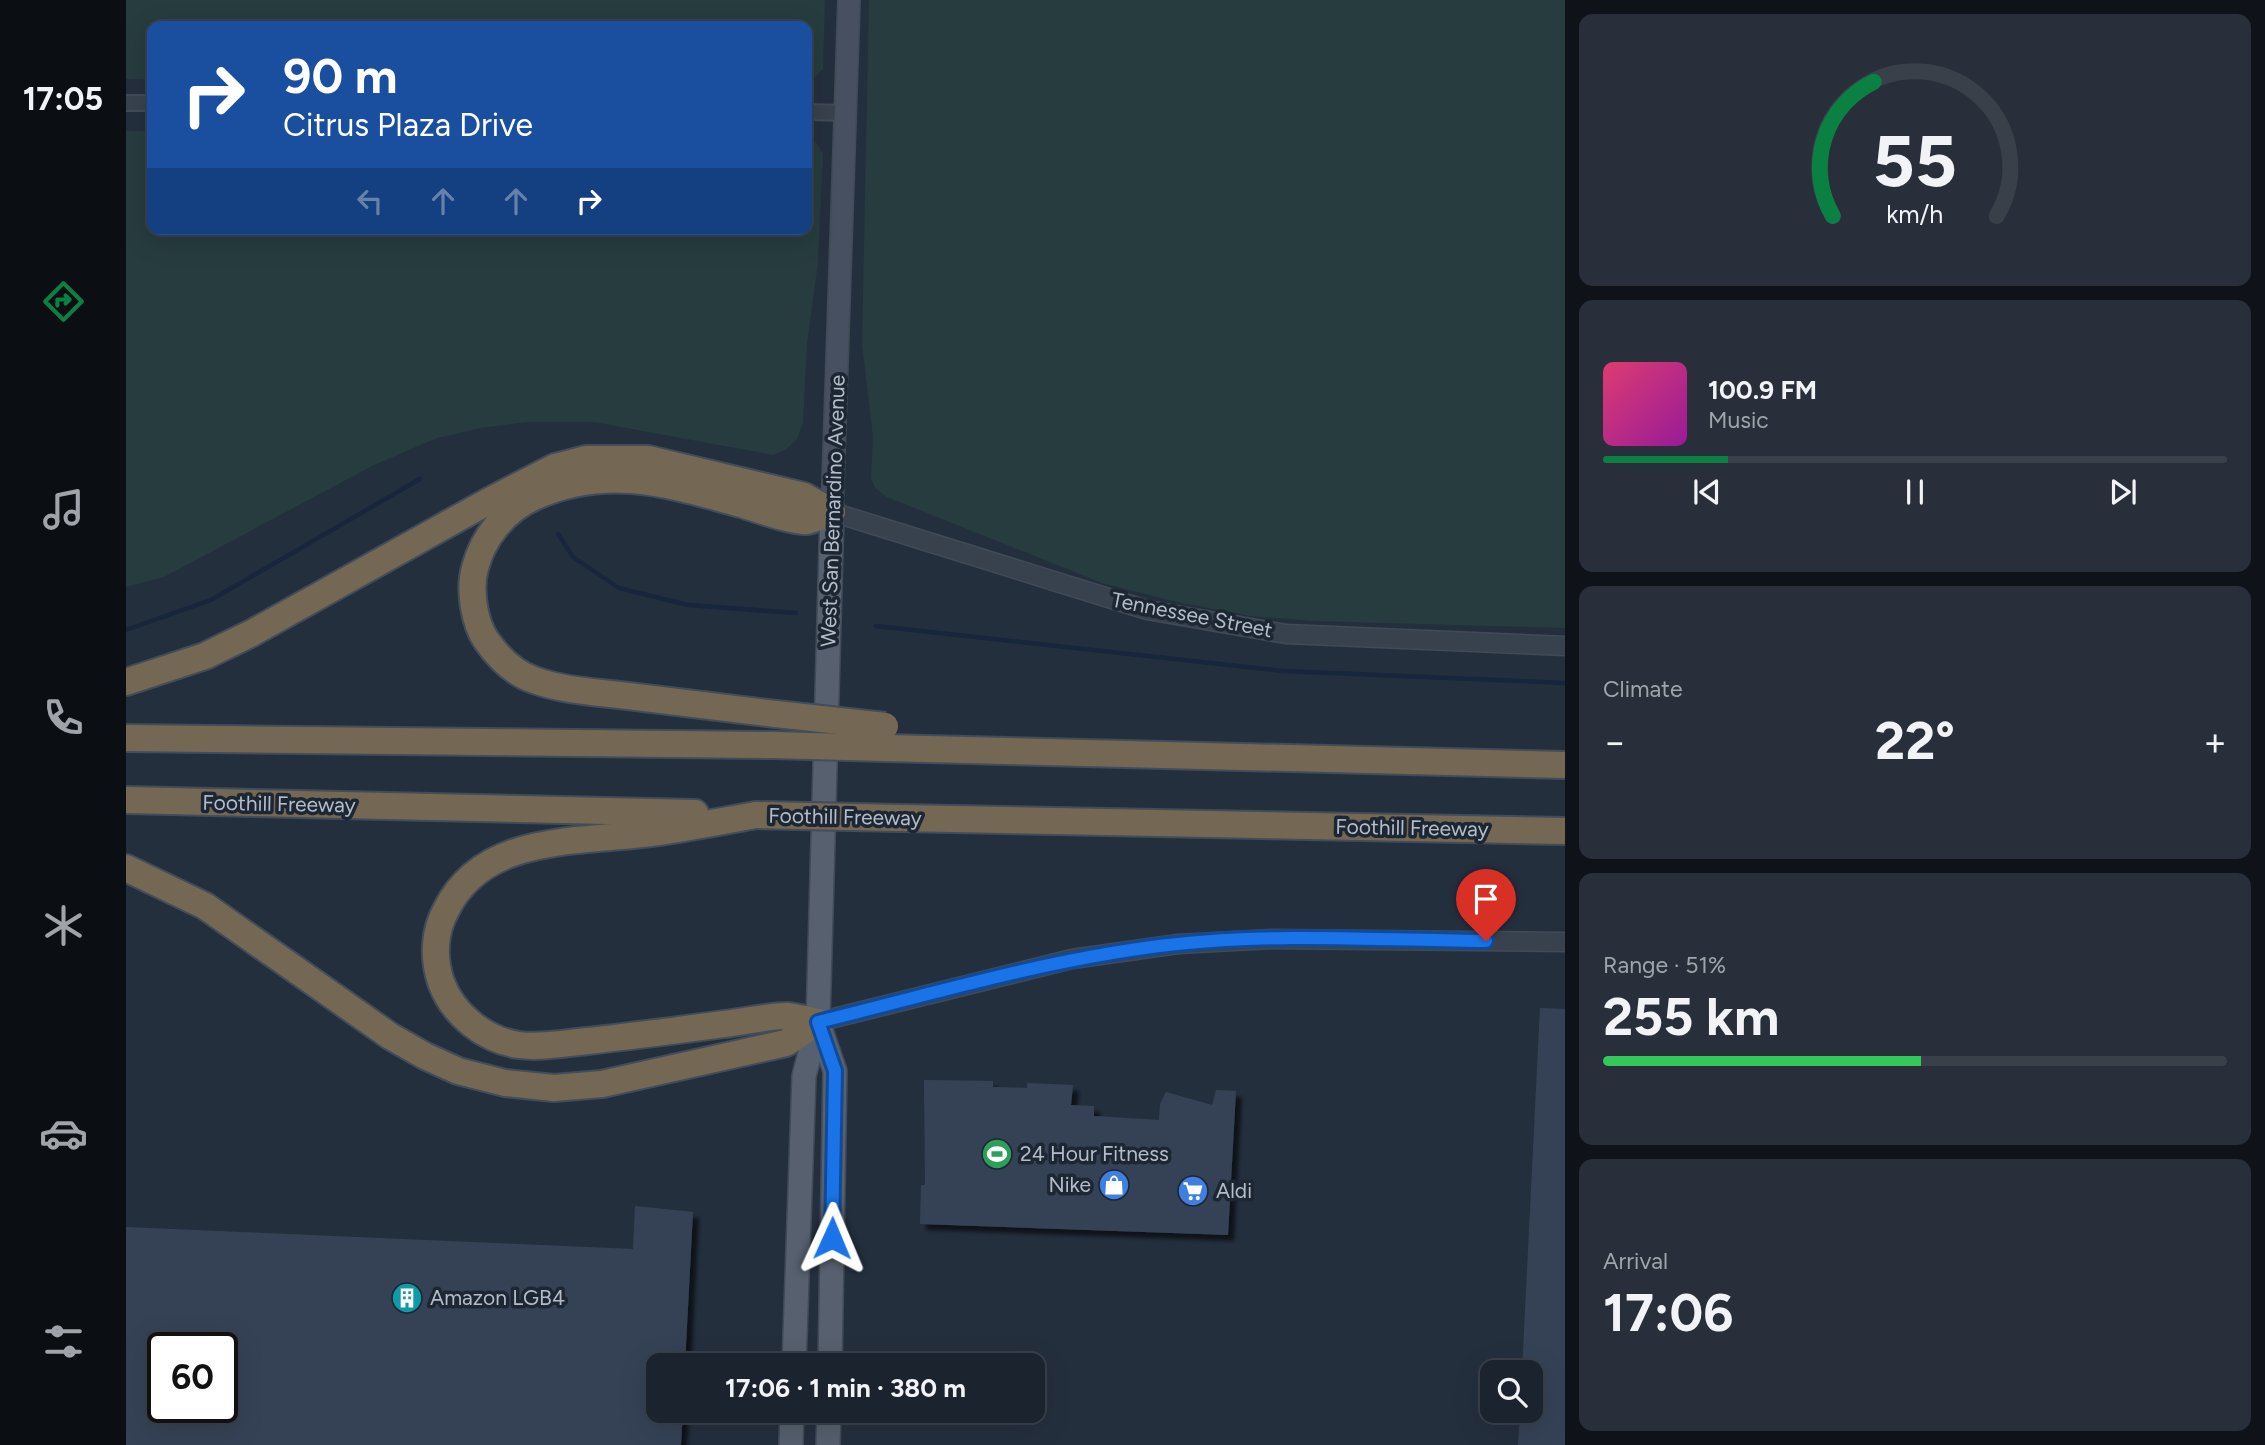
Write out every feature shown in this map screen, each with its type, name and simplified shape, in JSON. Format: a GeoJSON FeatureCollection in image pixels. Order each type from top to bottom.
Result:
{"type":"FeatureCollection","features":[{"type":"Feature","properties":{"kind":"highway"},"geometry":{"type":"LineString","coordinates":[[126,682],[205,656],[252,634],[489,501],[555,467],[586,459],[648,459],[804,496],[832,512]]}},
{"type":"Feature","properties":{"kind":"highway"},"geometry":{"type":"LineString","coordinates":[[832,512],[805,522],[656,481],[619,478],[582,481],[553,489],[526,501],[491,531],[475,569],[473,593],[483,635],[494,652],[510,668],[533,680],[570,689],[776,714],[958,750],[1565,765]]}},
{"type":"Feature","properties":{"kind":"highway"},"geometry":{"type":"LineString","coordinates":[[126,738],[772,745],[885,737]]}},
{"type":"Feature","properties":{"kind":"highway","name":"Foothill Freeway"},"geometry":{"type":"LineString","coordinates":[[126,800],[1565,831]]}},
{"type":"Feature","properties":{"kind":"highway"},"geometry":{"type":"LineString","coordinates":[[756,815],[652,833],[530,846],[509,852],[486,864],[468,878],[452,896],[442,918],[436,938],[436,959],[441,980],[448,999],[469,1022],[496,1040],[522,1046],[632,1036],[787,1016],[818,1022]]}},
{"type":"Feature","properties":{"kind":"highway"},"geometry":{"type":"LineString","coordinates":[[126,868],[205,906],[390,1036],[425,1056],[458,1071],[505,1083],[554,1088],[602,1084],[786,1043],[818,1022]]}},
{"type":"Feature","properties":{"kind":"main road","name":"West San Bernardino Avenue"},"geometry":{"type":"LineString","coordinates":[[818,1022],[849,0]]}},
{"type":"Feature","properties":{"kind":"main road"},"geometry":{"type":"LineString","coordinates":[[794,1353],[804,1076],[818,1022]]}},
{"type":"Feature","properties":{"kind":"main road"},"geometry":{"type":"LineString","coordinates":[[818,1022],[835,1071],[830,1353]]}},
{"type":"Feature","properties":{"kind":"main road"},"geometry":{"type":"LineString","coordinates":[[791,1445],[792,1423]]}},
{"type":"Feature","properties":{"kind":"main road"},"geometry":{"type":"LineString","coordinates":[[828,1445],[829,1423]]}},
{"type":"Feature","properties":{"kind":"street"},"geometry":{"type":"LineString","coordinates":[[126,103],[147,103]]}},
{"type":"Feature","properties":{"kind":"street"},"geometry":{"type":"LineString","coordinates":[[812,112],[846,113]]}},
{"type":"Feature","properties":{"kind":"street","name":"Tennessee Street"},"geometry":{"type":"LineString","coordinates":[[832,512],[1147,610],[1286,634],[1565,646]]}},
{"type":"Feature","properties":{"kind":"street"},"geometry":{"type":"LineString","coordinates":[[818,1022],[1072,959],[1178,944],[1272,939],[1565,942]]}},
{"type":"Feature","properties":{"kind":"green space"},"geometry":{"type":"Polygon","coordinates":[[[126,0],[825,0],[823,69],[814,78],[812,21],[147,21],[147,79],[126,79],[126,0]]]}},
{"type":"Feature","properties":{"kind":"green space"},"geometry":{"type":"Polygon","coordinates":[[[869,0],[1565,0],[1565,628],[1314,621],[1250,616],[1177,602],[1102,583],[887,497],[875,488],[871,478],[873,437],[862,344],[869,0]]]}},
{"type":"Feature","properties":{"kind":"green space"},"geometry":{"type":"Polygon","coordinates":[[[126,131],[147,131],[147,235],[812,235],[812,141],[819,146],[823,154],[818,262],[807,344],[803,423],[797,439],[785,450],[773,455],[594,422],[527,422],[481,428],[437,438],[374,465],[164,577],[126,587],[126,131]]]}},
{"type":"Feature","properties":{"kind":"building"},"geometry":{"type":"Polygon","coordinates":[[[1540,1008],[1565,1009],[1565,1445],[1518,1445],[1519,1423],[1543,1423],[1543,1360],[1523,1360],[1540,1008]]]}},
{"type":"Feature","properties":{"kind":"building"},"geometry":{"type":"Polygon","coordinates":[[[924,1080],[993,1081],[993,1087],[1027,1088],[1027,1083],[1073,1085],[1071,1105],[1094,1106],[1094,1116],[1159,1120],[1160,1104],[1166,1092],[1212,1105],[1216,1090],[1236,1091],[1228,1235],[920,1224],[921,1185],[925,1185],[924,1080]]]}},
{"type":"Feature","properties":{"kind":"building","name":"Amazon LGB4"},"geometry":{"type":"Polygon","coordinates":[[[635,1206],[693,1212],[686,1353],[646,1353],[646,1423],[682,1423],[681,1445],[126,1445],[126,1227],[633,1249],[635,1206]]]}},
{"type":"Feature","properties":{"kind":"waterway"},"geometry":{"type":"LineString","coordinates":[[126,630],[211,600],[420,479]]}},
{"type":"Feature","properties":{"kind":"waterway"},"geometry":{"type":"LineString","coordinates":[[558,534],[573,557],[619,588],[688,605],[796,613]]}},
{"type":"Feature","properties":{"kind":"waterway"},"geometry":{"type":"LineString","coordinates":[[876,626],[1283,671],[1565,683]]}},
{"type":"Feature","properties":{"kind":"place","name":"24 Hour Fitness"},"geometry":{"type":"Point","coordinates":[997,1154]}},
{"type":"Feature","properties":{"kind":"place","name":"Nike"},"geometry":{"type":"Point","coordinates":[1114,1185]}},
{"type":"Feature","properties":{"kind":"place","name":"Aldi"},"geometry":{"type":"Point","coordinates":[1193,1191]}},
{"type":"Feature","properties":{"kind":"place","name":"Amazon LGB4"},"geometry":{"type":"Point","coordinates":[407,1298]}},
{"type":"Feature","properties":{"kind":"route"},"geometry":{"type":"LineString","coordinates":[[832,1238],[835,1071],[818,1022],[1072,959],[1178,944],[1272,939],[1486,941]]}}]}
